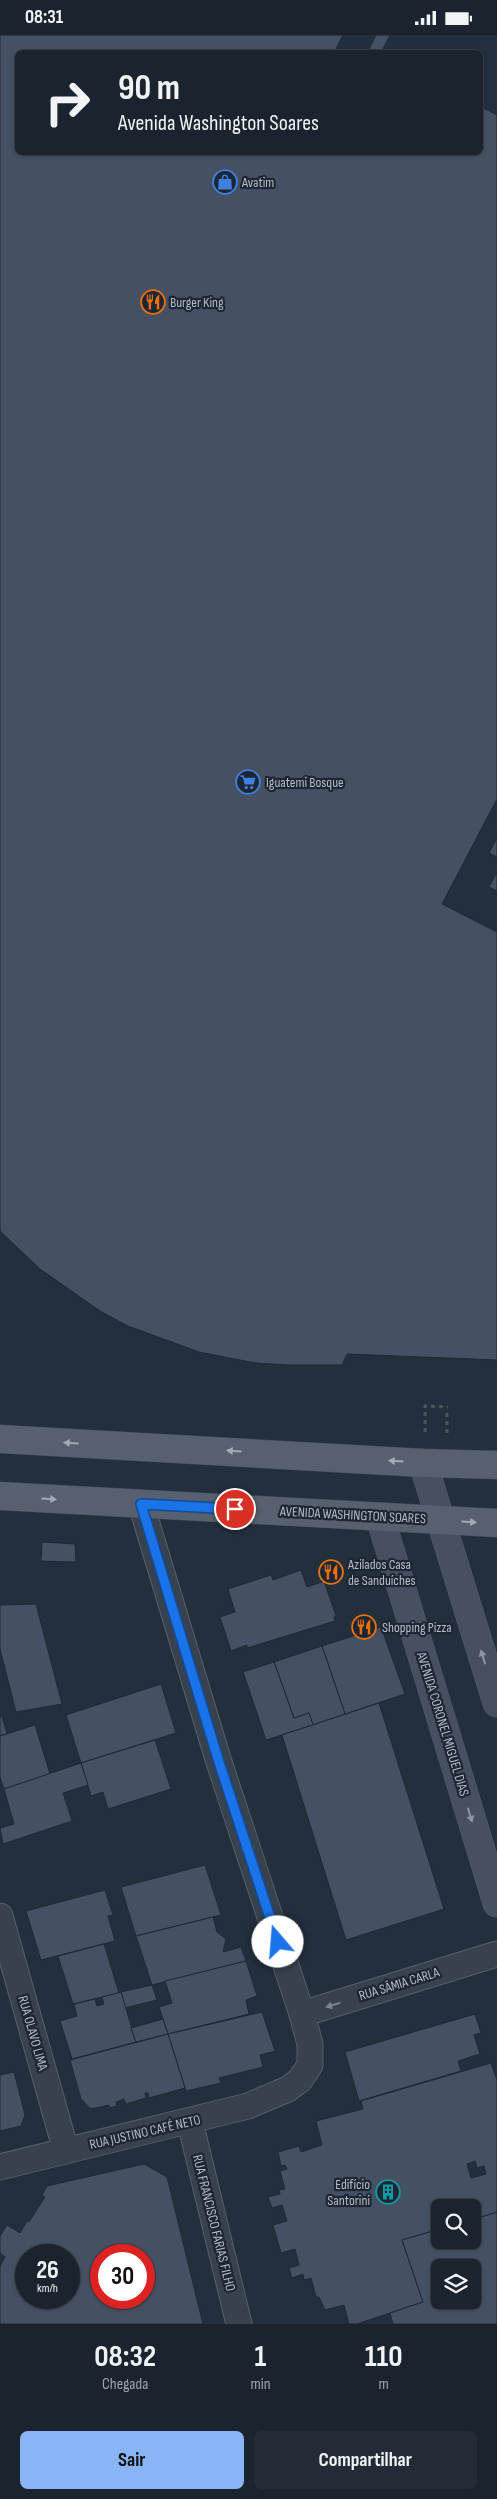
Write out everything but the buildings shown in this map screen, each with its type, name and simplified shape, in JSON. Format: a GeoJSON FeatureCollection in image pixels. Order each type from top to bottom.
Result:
{"type":"FeatureCollection","features":[{"type":"Feature","properties":{"kind":"main road"},"geometry":{"type":"LineString","coordinates":[[0,1439],[423,1463],[497,1465]]}},
{"type":"Feature","properties":{"kind":"main road"},"geometry":{"type":"LineString","coordinates":[[423,1463],[497,1703]]}},
{"type":"Feature","properties":{"kind":"main road","name":"AVENIDA WASHINGTON SOARES"},"geometry":{"type":"LineString","coordinates":[[0,1496],[497,1523]]}},
{"type":"Feature","properties":{"kind":"main road","name":"AVENIDA CORONEL MIGUEL DIAS"},"geometry":{"type":"LineString","coordinates":[[380,1517],[497,1903]]}},
{"type":"Feature","properties":{"kind":"street"},"geometry":{"type":"LineString","coordinates":[[141,1504],[218,1759],[302,2015]]}},
{"type":"Feature","properties":{"kind":"street","name":"RUA OLAVO LIMA"},"geometry":{"type":"LineString","coordinates":[[0,1916],[66,2151]]}},
{"type":"Feature","properties":{"kind":"street","name":"RUA SÂMIA CARLA"},"geometry":{"type":"LineString","coordinates":[[302,2015],[497,1954]]}},
{"type":"Feature","properties":{"kind":"street","name":"RUA JUSTINO CAFÉ NETO"},"geometry":{"type":"LineString","coordinates":[[0,2167],[190,2122],[248,2106],[288,2089],[300,2080],[310,2065],[310,2044],[302,2015]]}},
{"type":"Feature","properties":{"kind":"street","name":"RUA FRANCISCO FARIAS FILHO"},"geometry":{"type":"LineString","coordinates":[[190,2122],[239,2324]]}},
{"type":"Feature","properties":{"kind":"path"},"geometry":{"type":"LineString","coordinates":[[425,1435],[425,1406],[448,1409],[447,1437]]}},
{"type":"Feature","properties":{"kind":"place","name":"Avatim"},"geometry":{"type":"Point","coordinates":[225,182]}},
{"type":"Feature","properties":{"kind":"place","name":"Burger King"},"geometry":{"type":"Point","coordinates":[153,302]}},
{"type":"Feature","properties":{"kind":"place","name":"Iguatemi Bosque"},"geometry":{"type":"Point","coordinates":[248,782]}},
{"type":"Feature","properties":{"kind":"place","name":"Azilados Casa de Sanduíches"},"geometry":{"type":"Point","coordinates":[331,1572]}},
{"type":"Feature","properties":{"kind":"place","name":"Shopping Pizza"},"geometry":{"type":"Point","coordinates":[364,1627]}},
{"type":"Feature","properties":{"kind":"place","name":"Edifício Santorini"},"geometry":{"type":"Point","coordinates":[388,2192]}},
{"type":"Feature","properties":{"kind":"route"},"geometry":{"type":"LineString","coordinates":[[235,1509],[141,1504],[218,1759],[278,1942]]}}]}
